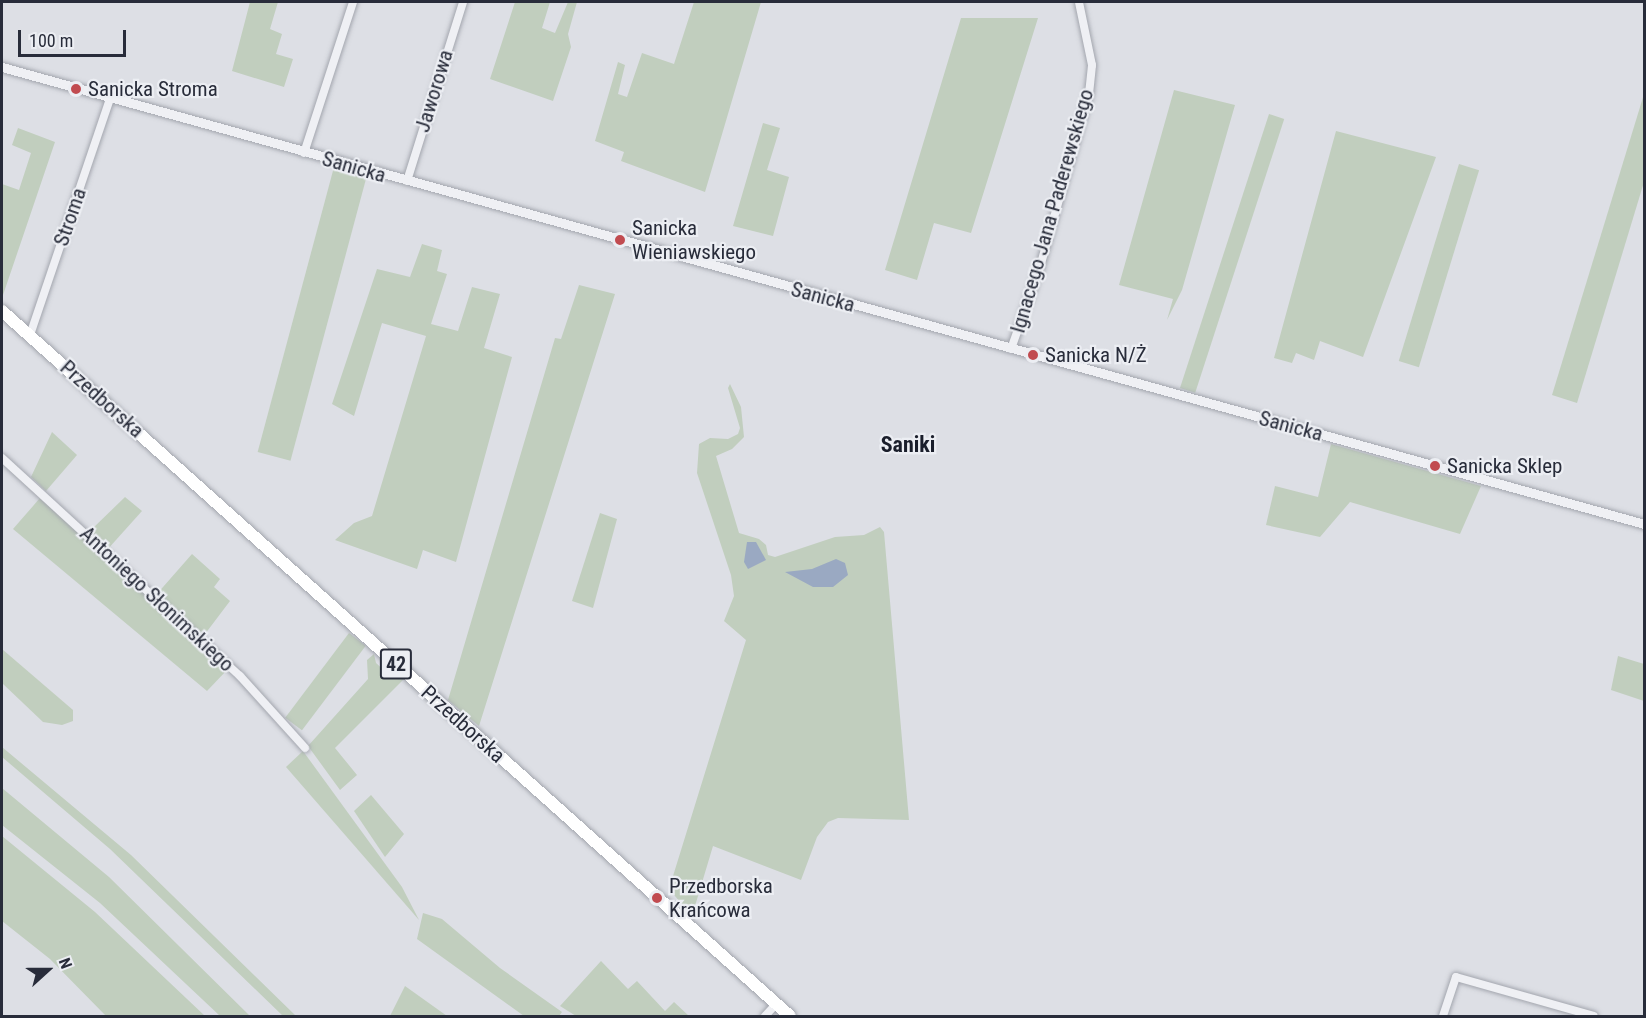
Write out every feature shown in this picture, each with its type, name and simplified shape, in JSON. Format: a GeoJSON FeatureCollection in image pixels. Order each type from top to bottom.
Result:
{"type":"FeatureCollection","features":[{"type":"Feature","properties":{"kind":"main road","name":"Przedborska"},"geometry":{"type":"LineString","coordinates":[[2,311],[790,1017]]}},
{"type":"Feature","properties":{"kind":"street"},"geometry":{"type":"LineString","coordinates":[[304,153],[353,2]]}},
{"type":"Feature","properties":{"kind":"street","name":"Jaworowa"},"geometry":{"type":"LineString","coordinates":[[407,182],[463,2]]}},
{"type":"Feature","properties":{"kind":"street","name":"Ignacego Jana Paderewskiego"},"geometry":{"type":"LineString","coordinates":[[1011,349],[1040,267],[1089,94],[1092,65],[1079,2]]}},
{"type":"Feature","properties":{"kind":"street","name":"Sanicka"},"geometry":{"type":"LineString","coordinates":[[2,67],[407,182],[1644,524]]}},
{"type":"Feature","properties":{"kind":"street","name":"Stroma"},"geometry":{"type":"LineString","coordinates":[[30,335],[110,98]]}},
{"type":"Feature","properties":{"kind":"street","name":"Antoniego Słonimskiego"},"geometry":{"type":"LineString","coordinates":[[2,458],[240,676],[304,748]]}},
{"type":"Feature","properties":{"kind":"street"},"geometry":{"type":"LineString","coordinates":[[1443,1017],[1456,977],[1594,1017]]}},
{"type":"Feature","properties":{"kind":"street"},"geometry":{"type":"LineString","coordinates":[[765,1017],[776,1004]]}},
{"type":"Feature","properties":{"kind":"green space"},"geometry":{"type":"Polygon","coordinates":[[[250,2],[278,2],[270,29],[282,34],[276,54],[293,59],[284,87],[232,71],[250,2]]]}},
{"type":"Feature","properties":{"kind":"green space"},"geometry":{"type":"Polygon","coordinates":[[[515,2],[550,2],[542,28],[555,33],[568,2],[577,2],[568,34],[571,47],[553,101],[490,79],[515,2]]]}},
{"type":"Feature","properties":{"kind":"green space"},"geometry":{"type":"Polygon","coordinates":[[[694,2],[761,2],[705,192],[621,161],[624,152],[595,141],[618,62],[625,65],[618,94],[627,97],[642,53],[674,64],[694,2]]]}},
{"type":"Feature","properties":{"kind":"green space"},"geometry":{"type":"Polygon","coordinates":[[[961,18],[1038,18],[971,233],[934,223],[917,280],[885,270],[961,18]]]}},
{"type":"Feature","properties":{"kind":"green space"},"geometry":{"type":"Polygon","coordinates":[[[1174,90],[1235,105],[1182,290],[1167,320],[1173,299],[1119,285],[1174,90]]]}},
{"type":"Feature","properties":{"kind":"green space"},"geometry":{"type":"Polygon","coordinates":[[[1644,94],[1644,182],[1577,403],[1552,395],[1644,94]]]}},
{"type":"Feature","properties":{"kind":"green space"},"geometry":{"type":"Polygon","coordinates":[[[1269,114],[1284,119],[1195,393],[1180,388],[1269,114]]]}},
{"type":"Feature","properties":{"kind":"green space"},"geometry":{"type":"Polygon","coordinates":[[[763,123],[780,128],[767,170],[789,177],[773,236],[733,226],[763,123]]]}},
{"type":"Feature","properties":{"kind":"green space"},"geometry":{"type":"Polygon","coordinates":[[[18,128],[55,142],[2,298],[2,184],[19,190],[31,153],[12,145],[18,128]]]}},
{"type":"Feature","properties":{"kind":"green space"},"geometry":{"type":"Polygon","coordinates":[[[1336,131],[1436,157],[1363,357],[1320,341],[1314,360],[1296,353],[1292,363],[1274,358],[1336,131]]]}},
{"type":"Feature","properties":{"kind":"green space"},"geometry":{"type":"Polygon","coordinates":[[[1459,164],[1479,170],[1419,367],[1399,361],[1459,164]]]}},
{"type":"Feature","properties":{"kind":"green space"},"geometry":{"type":"Polygon","coordinates":[[[334,167],[367,176],[290,461],[258,452],[334,167]]]}},
{"type":"Feature","properties":{"kind":"green space"},"geometry":{"type":"Polygon","coordinates":[[[422,244],[442,250],[437,271],[447,274],[431,324],[458,331],[472,287],[500,294],[484,348],[512,357],[456,562],[423,550],[417,569],[335,540],[354,523],[372,516],[426,336],[382,323],[354,416],[332,404],[377,269],[410,277],[422,244]]]}},
{"type":"Feature","properties":{"kind":"green space"},"geometry":{"type":"Polygon","coordinates":[[[579,285],[615,294],[479,726],[448,700],[555,338],[561,339],[579,285]]]}},
{"type":"Feature","properties":{"kind":"green space"},"geometry":{"type":"Polygon","coordinates":[[[730,384],[741,407],[744,437],[732,449],[716,456],[739,533],[759,539],[766,545],[768,555],[775,557],[835,537],[864,535],[880,527],[884,532],[909,820],[838,818],[828,822],[817,837],[801,880],[713,846],[692,916],[669,889],[746,640],[724,621],[734,596],[731,575],[697,473],[699,444],[710,438],[728,439],[738,434],[740,428],[728,388],[730,384]]]}},
{"type":"Feature","properties":{"kind":"green space"},"geometry":{"type":"Polygon","coordinates":[[[52,432],[77,455],[46,491],[31,477],[52,432]]]}},
{"type":"Feature","properties":{"kind":"green space"},"geometry":{"type":"Polygon","coordinates":[[[1331,444],[1481,486],[1460,534],[1350,502],[1320,537],[1266,525],[1275,486],[1318,497],[1331,444]]]}},
{"type":"Feature","properties":{"kind":"green space"},"geometry":{"type":"Polygon","coordinates":[[[125,497],[142,511],[107,550],[91,530],[125,497]]]}},
{"type":"Feature","properties":{"kind":"green space"},"geometry":{"type":"Polygon","coordinates":[[[40,498],[227,670],[207,691],[13,529],[40,498]]]}},
{"type":"Feature","properties":{"kind":"green space"},"geometry":{"type":"Polygon","coordinates":[[[600,513],[617,519],[593,608],[572,601],[600,513]]]}},
{"type":"Feature","properties":{"kind":"green space"},"geometry":{"type":"Polygon","coordinates":[[[192,554],[220,579],[214,587],[230,601],[202,638],[156,595],[192,554]]]}},
{"type":"Feature","properties":{"kind":"green space"},"geometry":{"type":"Polygon","coordinates":[[[349,633],[366,646],[302,730],[285,718],[349,633]]]}},
{"type":"Feature","properties":{"kind":"green space"},"geometry":{"type":"Polygon","coordinates":[[[2,649],[73,710],[73,721],[62,725],[43,722],[2,683],[2,649]]]}},
{"type":"Feature","properties":{"kind":"green space"},"geometry":{"type":"Polygon","coordinates":[[[374,654],[376,663],[389,675],[404,679],[335,748],[357,775],[340,790],[308,746],[368,679],[367,660],[374,654]]]}},
{"type":"Feature","properties":{"kind":"green space"},"geometry":{"type":"Polygon","coordinates":[[[1618,656],[1644,664],[1644,701],[1611,690],[1618,656]]]}},
{"type":"Feature","properties":{"kind":"green space"},"geometry":{"type":"Polygon","coordinates":[[[2,747],[131,855],[296,1016],[283,1016],[110,849],[2,757],[2,747]]]}},
{"type":"Feature","properties":{"kind":"green space"},"geometry":{"type":"Polygon","coordinates":[[[303,751],[402,887],[419,920],[286,767],[303,751]]]}},
{"type":"Feature","properties":{"kind":"green space"},"geometry":{"type":"Polygon","coordinates":[[[2,788],[109,877],[250,1016],[220,1016],[100,903],[2,825],[2,788]]]}},
{"type":"Feature","properties":{"kind":"green space"},"geometry":{"type":"Polygon","coordinates":[[[371,795],[404,834],[385,857],[354,811],[371,795]]]}},
{"type":"Feature","properties":{"kind":"green space"},"geometry":{"type":"Polygon","coordinates":[[[2,836],[95,912],[205,1016],[106,1016],[50,959],[2,921],[2,836]]]}},
{"type":"Feature","properties":{"kind":"green space"},"geometry":{"type":"Polygon","coordinates":[[[423,913],[442,919],[500,968],[562,1012],[559,1016],[524,1016],[417,939],[423,913]]]}},
{"type":"Feature","properties":{"kind":"green space"},"geometry":{"type":"Polygon","coordinates":[[[601,961],[628,989],[637,981],[665,1011],[674,1002],[689,1016],[576,1016],[560,1006],[601,961]]]}},
{"type":"Feature","properties":{"kind":"green space"},"geometry":{"type":"Polygon","coordinates":[[[405,986],[447,1016],[390,1016],[405,986]]]}},
{"type":"Feature","properties":{"kind":"water"},"geometry":{"type":"Polygon","coordinates":[[[747,542],[756,542],[766,560],[748,569],[744,562],[747,542]]]}},
{"type":"Feature","properties":{"kind":"water"},"geometry":{"type":"Polygon","coordinates":[[[836,559],[845,563],[848,575],[833,587],[813,587],[785,572],[812,569],[836,559]]]}},
{"type":"Feature","properties":{"kind":"place","name":"Sanicka Stroma"},"geometry":{"type":"Point","coordinates":[76,89]}},
{"type":"Feature","properties":{"kind":"place","name":"Sanicka Wieniawskiego"},"geometry":{"type":"Point","coordinates":[620,240]}},
{"type":"Feature","properties":{"kind":"place","name":"Sanicka N/Ż"},"geometry":{"type":"Point","coordinates":[1033,355]}},
{"type":"Feature","properties":{"kind":"place","name":"Sanicka Sklep"},"geometry":{"type":"Point","coordinates":[1435,466]}},
{"type":"Feature","properties":{"kind":"place","name":"Przedborska Krańcowa"},"geometry":{"type":"Point","coordinates":[657,898]}},
{"type":"Feature","properties":{"kind":"district","name":"Saniki"},"geometry":{"type":"Point","coordinates":[908,445]}}]}
